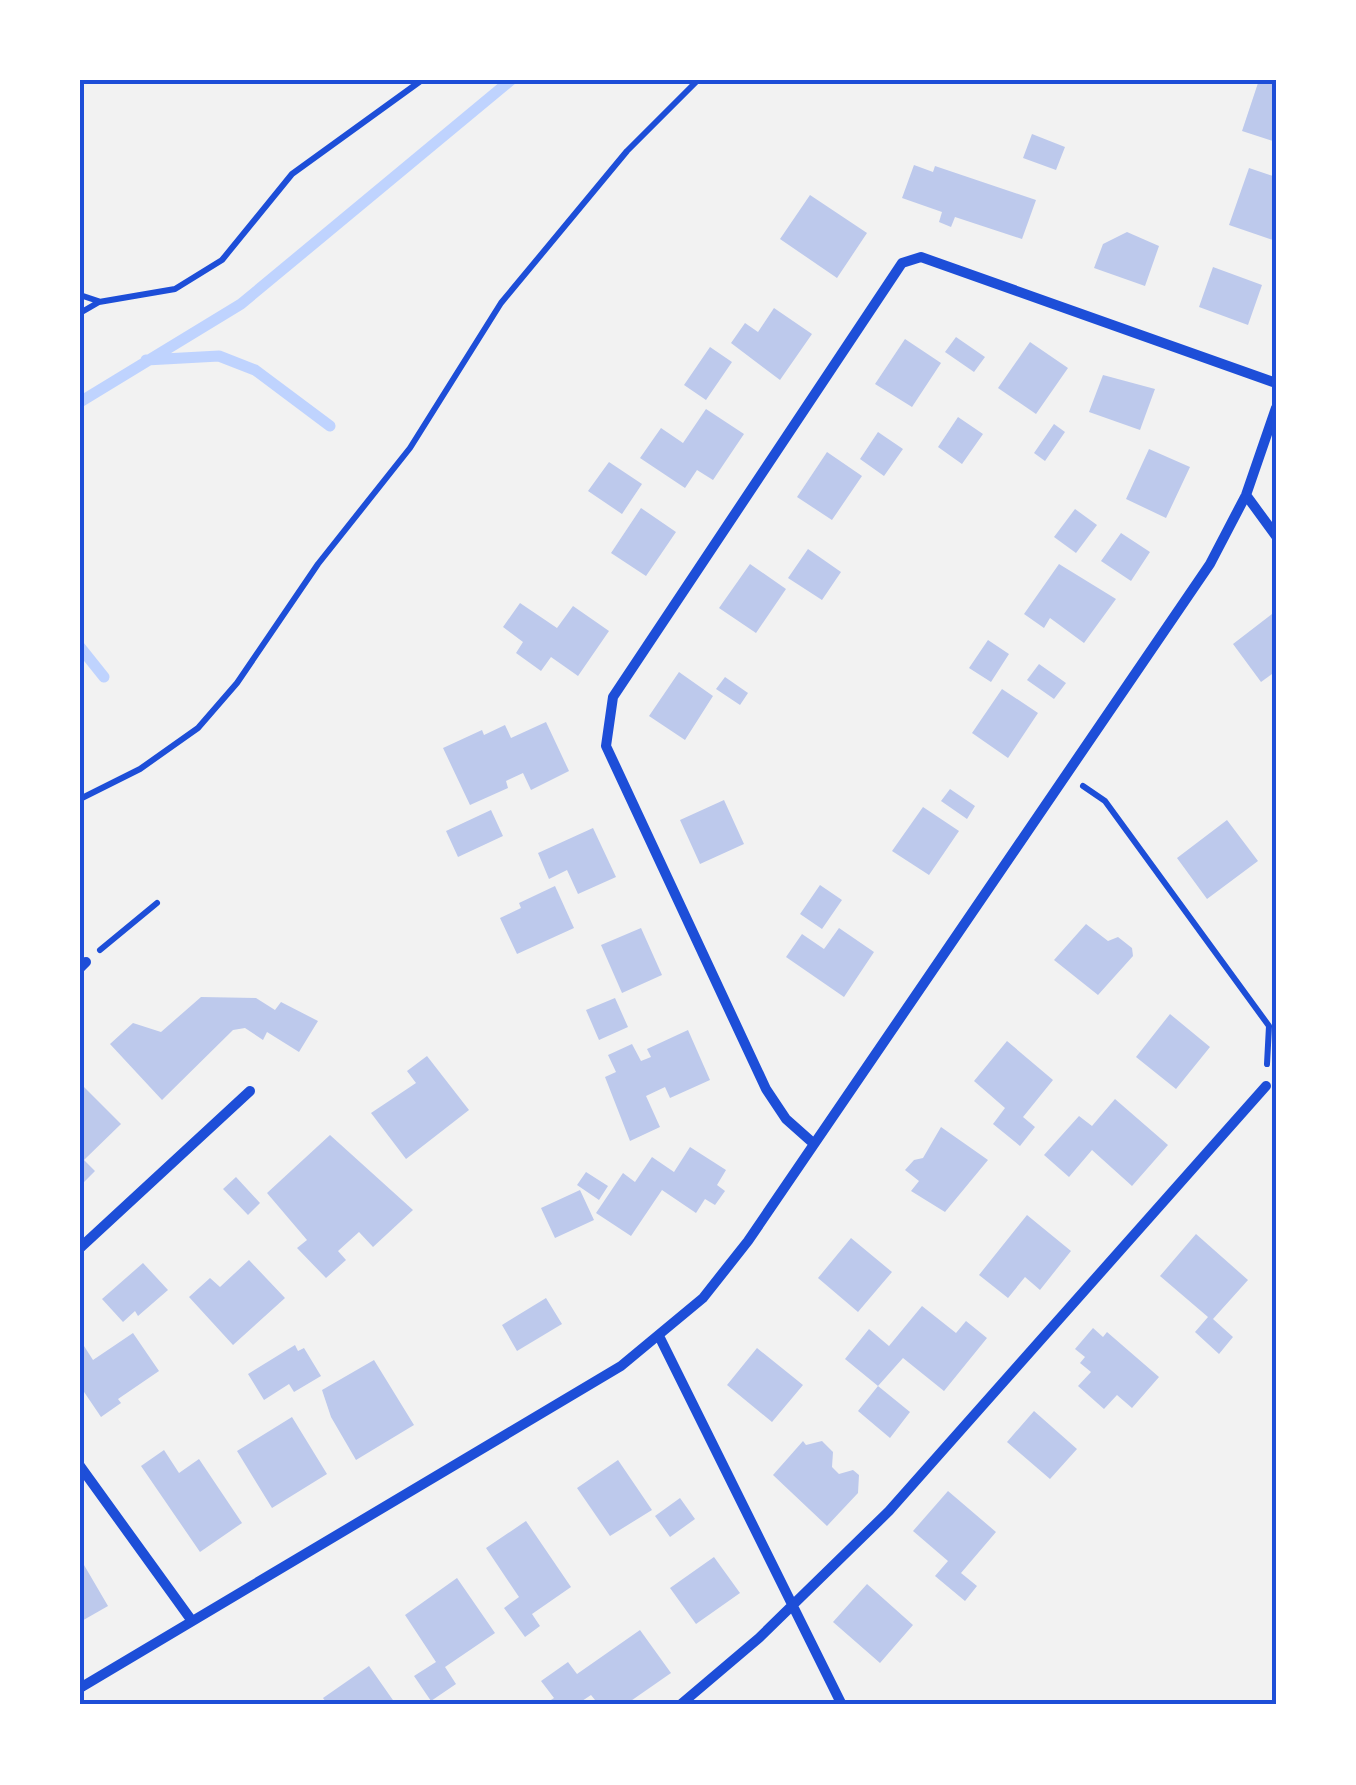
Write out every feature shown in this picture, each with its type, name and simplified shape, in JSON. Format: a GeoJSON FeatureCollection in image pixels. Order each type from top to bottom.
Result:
{"type":"FeatureCollection","features":[{"type":"Feature","properties":{"kind":"street"},"geometry":{"type":"LineString","coordinates":[[813,1143],[786,1119],[766,1089],[606,746],[612,697],[902,263],[920,257],[1276,383]]}},
{"type":"Feature","properties":{"kind":"street"},"geometry":{"type":"LineString","coordinates":[[80,1688],[621,1366],[660,1338],[702,1298],[748,1241],[1210,564],[1246,495],[1276,408]]}},
{"type":"Feature","properties":{"kind":"street"},"geometry":{"type":"LineString","coordinates":[[1246,495],[1276,536]]}},
{"type":"Feature","properties":{"kind":"street"},"geometry":{"type":"LineString","coordinates":[[680,1705],[759,1638],[889,1511],[1266,1086]]}},
{"type":"Feature","properties":{"kind":"street"},"geometry":{"type":"LineString","coordinates":[[80,1248],[250,1091]]}},
{"type":"Feature","properties":{"kind":"street"},"geometry":{"type":"LineString","coordinates":[[660,1338],[842,1705]]}},
{"type":"Feature","properties":{"kind":"street"},"geometry":{"type":"LineString","coordinates":[[80,1466],[192,1621]]}},
{"type":"Feature","properties":{"kind":"path"},"geometry":{"type":"LineString","coordinates":[[80,314],[99,302],[174,289],[222,260],[292,174],[422,80]]}},
{"type":"Feature","properties":{"kind":"path"},"geometry":{"type":"LineString","coordinates":[[80,799],[140,768],[198,728],[224,698],[318,564],[410,448],[502,304],[627,151],[698,80]]}},
{"type":"Feature","properties":{"kind":"path"},"geometry":{"type":"LineString","coordinates":[[80,295],[99,302]]}},
{"type":"Feature","properties":{"kind":"path"},"geometry":{"type":"LineString","coordinates":[[1066,774],[1105,801],[1268,1026],[1266,1086]]}},
{"type":"Feature","properties":{"kind":"path"},"geometry":{"type":"LineString","coordinates":[[83,965],[157,903]]}},
{"type":"Feature","properties":{"kind":"building"},"geometry":{"type":"Polygon","coordinates":[[[1259,80],[1276,80],[1276,142],[1242,131],[1259,80]]]}},
{"type":"Feature","properties":{"kind":"building"},"geometry":{"type":"Polygon","coordinates":[[[1032,134],[1065,147],[1056,170],[1023,158],[1032,134]]]}},
{"type":"Feature","properties":{"kind":"building"},"geometry":{"type":"Polygon","coordinates":[[[914,165],[933,172],[935,166],[1036,200],[1022,239],[955,217],[951,227],[939,222],[942,212],[902,198],[914,165]]]}},
{"type":"Feature","properties":{"kind":"building"},"geometry":{"type":"Polygon","coordinates":[[[1249,168],[1276,177],[1276,241],[1229,225],[1249,168]]]}},
{"type":"Feature","properties":{"kind":"building"},"geometry":{"type":"Polygon","coordinates":[[[810,195],[867,233],[837,278],[780,239],[810,195]]]}},
{"type":"Feature","properties":{"kind":"building"},"geometry":{"type":"Polygon","coordinates":[[[1127,232],[1159,246],[1145,286],[1094,268],[1103,244],[1127,232]]]}},
{"type":"Feature","properties":{"kind":"building"},"geometry":{"type":"Polygon","coordinates":[[[1213,267],[1262,285],[1248,325],[1199,307],[1213,267]]]}},
{"type":"Feature","properties":{"kind":"building"},"geometry":{"type":"Polygon","coordinates":[[[774,308],[812,334],[780,380],[731,343],[745,323],[758,332],[774,308]]]}},
{"type":"Feature","properties":{"kind":"building"},"geometry":{"type":"Polygon","coordinates":[[[956,337],[985,357],[974,372],[945,352],[956,337]]]}},
{"type":"Feature","properties":{"kind":"building"},"geometry":{"type":"Polygon","coordinates":[[[905,339],[941,363],[912,407],[875,384],[905,339]]]}},
{"type":"Feature","properties":{"kind":"building"},"geometry":{"type":"Polygon","coordinates":[[[1030,342],[1068,368],[1036,414],[998,388],[1030,342]]]}},
{"type":"Feature","properties":{"kind":"building"},"geometry":{"type":"Polygon","coordinates":[[[710,347],[732,362],[706,400],[684,385],[710,347]]]}},
{"type":"Feature","properties":{"kind":"building"},"geometry":{"type":"Polygon","coordinates":[[[1103,375],[1155,389],[1140,430],[1089,412],[1103,375]]]}},
{"type":"Feature","properties":{"kind":"building"},"geometry":{"type":"Polygon","coordinates":[[[706,409],[744,434],[713,480],[697,470],[685,488],[640,458],[661,428],[683,443],[706,409]]]}},
{"type":"Feature","properties":{"kind":"building"},"geometry":{"type":"Polygon","coordinates":[[[958,417],[983,434],[962,464],[938,447],[958,417]]]}},
{"type":"Feature","properties":{"kind":"building"},"geometry":{"type":"Polygon","coordinates":[[[1054,424],[1065,432],[1045,461],[1034,453],[1054,424]]]}},
{"type":"Feature","properties":{"kind":"building"},"geometry":{"type":"Polygon","coordinates":[[[878,432],[903,449],[884,476],[860,459],[878,432]]]}},
{"type":"Feature","properties":{"kind":"building"},"geometry":{"type":"Polygon","coordinates":[[[1149,449],[1190,467],[1166,518],[1126,499],[1149,449]]]}},
{"type":"Feature","properties":{"kind":"building"},"geometry":{"type":"Polygon","coordinates":[[[827,452],[862,476],[832,520],[797,497],[827,452]]]}},
{"type":"Feature","properties":{"kind":"building"},"geometry":{"type":"Polygon","coordinates":[[[609,462],[642,484],[622,514],[588,491],[609,462]]]}},
{"type":"Feature","properties":{"kind":"building"},"geometry":{"type":"Polygon","coordinates":[[[641,508],[676,532],[646,576],[611,553],[641,508]]]}},
{"type":"Feature","properties":{"kind":"building"},"geometry":{"type":"Polygon","coordinates":[[[1075,509],[1097,525],[1076,553],[1054,537],[1075,509]]]}},
{"type":"Feature","properties":{"kind":"building"},"geometry":{"type":"Polygon","coordinates":[[[1121,533],[1150,552],[1131,581],[1101,561],[1121,533]]]}},
{"type":"Feature","properties":{"kind":"building"},"geometry":{"type":"Polygon","coordinates":[[[808,549],[841,572],[822,600],[788,578],[808,549]]]}},
{"type":"Feature","properties":{"kind":"building"},"geometry":{"type":"Polygon","coordinates":[[[750,564],[786,589],[756,633],[719,608],[750,564]]]}},
{"type":"Feature","properties":{"kind":"building"},"geometry":{"type":"Polygon","coordinates":[[[1059,564],[1116,599],[1084,643],[1050,618],[1044,628],[1024,614],[1059,564]]]}},
{"type":"Feature","properties":{"kind":"building"},"geometry":{"type":"Polygon","coordinates":[[[520,603],[557,628],[573,606],[609,631],[578,676],[551,657],[541,671],[516,653],[523,642],[503,627],[520,603]]]}},
{"type":"Feature","properties":{"kind":"building"},"geometry":{"type":"Polygon","coordinates":[[[1276,611],[1276,671],[1261,682],[1233,644],[1276,611]]]}},
{"type":"Feature","properties":{"kind":"building"},"geometry":{"type":"Polygon","coordinates":[[[988,640],[1009,654],[991,682],[969,668],[988,640]]]}},
{"type":"Feature","properties":{"kind":"building"},"geometry":{"type":"Polygon","coordinates":[[[1039,664],[1066,683],[1054,699],[1027,680],[1039,664]]]}},
{"type":"Feature","properties":{"kind":"building"},"geometry":{"type":"Polygon","coordinates":[[[679,672],[713,696],[685,740],[649,716],[679,672]]]}},
{"type":"Feature","properties":{"kind":"building"},"geometry":{"type":"Polygon","coordinates":[[[725,677],[748,693],[740,705],[716,689],[725,677]]]}},
{"type":"Feature","properties":{"kind":"building"},"geometry":{"type":"Polygon","coordinates":[[[1002,689],[1038,713],[1008,758],[972,733],[1002,689]]]}},
{"type":"Feature","properties":{"kind":"building"},"geometry":{"type":"Polygon","coordinates":[[[546,722],[569,771],[531,790],[523,773],[506,781],[508,788],[470,805],[443,748],[482,730],[484,735],[505,725],[511,738],[546,722]]]}},
{"type":"Feature","properties":{"kind":"building"},"geometry":{"type":"Polygon","coordinates":[[[950,789],[975,806],[967,819],[941,801],[950,789]]]}},
{"type":"Feature","properties":{"kind":"building"},"geometry":{"type":"Polygon","coordinates":[[[724,800],[744,844],[700,864],[680,820],[724,800]]]}},
{"type":"Feature","properties":{"kind":"building"},"geometry":{"type":"Polygon","coordinates":[[[923,807],[959,831],[929,875],[892,851],[923,807]]]}},
{"type":"Feature","properties":{"kind":"building"},"geometry":{"type":"Polygon","coordinates":[[[491,810],[503,836],[458,857],[446,831],[491,810]]]}},
{"type":"Feature","properties":{"kind":"building"},"geometry":{"type":"Polygon","coordinates":[[[1227,820],[1258,861],[1207,899],[1177,858],[1227,820]]]}},
{"type":"Feature","properties":{"kind":"building"},"geometry":{"type":"Polygon","coordinates":[[[593,828],[616,877],[578,894],[567,870],[549,879],[538,853],[593,828]]]}},
{"type":"Feature","properties":{"kind":"building"},"geometry":{"type":"Polygon","coordinates":[[[820,885],[842,900],[822,929],[800,914],[820,885]]]}},
{"type":"Feature","properties":{"kind":"building"},"geometry":{"type":"Polygon","coordinates":[[[555,886],[574,928],[517,954],[500,918],[521,908],[519,903],[555,886]]]}},
{"type":"Feature","properties":{"kind":"building"},"geometry":{"type":"Polygon","coordinates":[[[1086,924],[1108,941],[1118,937],[1132,948],[1133,956],[1098,995],[1054,960],[1086,924]]]}},
{"type":"Feature","properties":{"kind":"building"},"geometry":{"type":"Polygon","coordinates":[[[641,928],[662,975],[622,993],[601,945],[641,928]]]}},
{"type":"Feature","properties":{"kind":"building"},"geometry":{"type":"Polygon","coordinates":[[[839,928],[874,952],[844,997],[786,957],[802,934],[824,949],[839,928]]]}},
{"type":"Feature","properties":{"kind":"building"},"geometry":{"type":"Polygon","coordinates":[[[201,997],[256,998],[275,1010],[281,1002],[318,1021],[299,1052],[267,1032],[263,1040],[245,1028],[233,1030],[162,1100],[110,1044],[133,1023],[161,1032],[201,997]]]}},
{"type":"Feature","properties":{"kind":"building"},"geometry":{"type":"Polygon","coordinates":[[[615,998],[628,1027],[599,1040],[586,1010],[615,998]]]}},
{"type":"Feature","properties":{"kind":"building"},"geometry":{"type":"Polygon","coordinates":[[[1170,1014],[1210,1047],[1176,1089],[1136,1057],[1170,1014]]]}},
{"type":"Feature","properties":{"kind":"building"},"geometry":{"type":"Polygon","coordinates":[[[688,1030],[710,1080],[670,1098],[665,1087],[646,1096],[660,1127],[630,1141],[605,1077],[616,1072],[608,1055],[632,1044],[641,1061],[651,1057],[647,1049],[688,1030]]]}},
{"type":"Feature","properties":{"kind":"building"},"geometry":{"type":"Polygon","coordinates":[[[1007,1041],[1053,1080],[1023,1117],[1035,1127],[1020,1146],[993,1124],[1005,1108],[974,1081],[1007,1041]]]}},
{"type":"Feature","properties":{"kind":"building"},"geometry":{"type":"Polygon","coordinates":[[[427,1056],[469,1110],[406,1159],[371,1113],[416,1083],[407,1071],[427,1056]]]}},
{"type":"Feature","properties":{"kind":"building"},"geometry":{"type":"Polygon","coordinates":[[[80,1083],[121,1124],[84,1160],[95,1171],[80,1186],[80,1083]]]}},
{"type":"Feature","properties":{"kind":"building"},"geometry":{"type":"Polygon","coordinates":[[[1115,1099],[1168,1145],[1132,1186],[1092,1150],[1069,1177],[1044,1155],[1079,1116],[1092,1126],[1115,1099]]]}},
{"type":"Feature","properties":{"kind":"building"},"geometry":{"type":"Polygon","coordinates":[[[941,1127],[988,1160],[945,1212],[911,1191],[919,1181],[905,1170],[914,1160],[923,1158],[941,1127]]]}},
{"type":"Feature","properties":{"kind":"building"},"geometry":{"type":"Polygon","coordinates":[[[330,1135],[413,1210],[373,1247],[359,1232],[338,1251],[346,1260],[326,1278],[297,1248],[307,1240],[267,1193],[330,1135]]]}},
{"type":"Feature","properties":{"kind":"building"},"geometry":{"type":"Polygon","coordinates":[[[690,1147],[726,1170],[717,1185],[725,1191],[715,1205],[705,1199],[696,1213],[662,1190],[631,1236],[596,1213],[623,1173],[635,1182],[652,1157],[674,1172],[690,1147]]]}},
{"type":"Feature","properties":{"kind":"building"},"geometry":{"type":"Polygon","coordinates":[[[586,1172],[608,1186],[599,1200],[577,1185],[586,1172]]]}},
{"type":"Feature","properties":{"kind":"building"},"geometry":{"type":"Polygon","coordinates":[[[236,1177],[260,1203],[248,1215],[223,1189],[236,1177]]]}},
{"type":"Feature","properties":{"kind":"building"},"geometry":{"type":"Polygon","coordinates":[[[580,1190],[594,1220],[555,1238],[541,1208],[580,1190]]]}},
{"type":"Feature","properties":{"kind":"building"},"geometry":{"type":"Polygon","coordinates":[[[1027,1215],[1071,1251],[1040,1290],[1025,1277],[1008,1298],[979,1275],[1027,1215]]]}},
{"type":"Feature","properties":{"kind":"building"},"geometry":{"type":"Polygon","coordinates":[[[1196,1234],[1248,1280],[1213,1319],[1233,1337],[1219,1354],[1195,1332],[1208,1317],[1160,1276],[1196,1234]]]}},
{"type":"Feature","properties":{"kind":"building"},"geometry":{"type":"Polygon","coordinates":[[[851,1238],[892,1272],[858,1312],[818,1278],[851,1238]]]}},
{"type":"Feature","properties":{"kind":"building"},"geometry":{"type":"Polygon","coordinates":[[[249,1260],[285,1298],[233,1345],[189,1297],[210,1278],[220,1287],[249,1260]]]}},
{"type":"Feature","properties":{"kind":"building"},"geometry":{"type":"Polygon","coordinates":[[[143,1263],[168,1290],[138,1316],[135,1311],[123,1322],[102,1299],[143,1263]]]}},
{"type":"Feature","properties":{"kind":"building"},"geometry":{"type":"Polygon","coordinates":[[[546,1298],[562,1324],[517,1351],[502,1325],[546,1298]]]}},
{"type":"Feature","properties":{"kind":"building"},"geometry":{"type":"Polygon","coordinates":[[[922,1306],[956,1333],[966,1321],[987,1338],[944,1391],[903,1358],[878,1386],[845,1359],[869,1329],[889,1346],[922,1306]]]}},
{"type":"Feature","properties":{"kind":"building"},"geometry":{"type":"Polygon","coordinates":[[[1093,1328],[1103,1337],[1107,1332],[1159,1377],[1132,1408],[1117,1395],[1104,1409],[1078,1386],[1091,1372],[1080,1363],[1085,1357],[1075,1349],[1093,1328]]]}},
{"type":"Feature","properties":{"kind":"building"},"geometry":{"type":"Polygon","coordinates":[[[133,1333],[159,1371],[118,1399],[121,1403],[101,1417],[80,1386],[80,1349],[84,1346],[93,1360],[133,1333]]]}},
{"type":"Feature","properties":{"kind":"building"},"geometry":{"type":"Polygon","coordinates":[[[295,1345],[298,1351],[304,1348],[321,1376],[294,1392],[289,1384],[264,1400],[248,1374],[295,1345]]]}},
{"type":"Feature","properties":{"kind":"building"},"geometry":{"type":"Polygon","coordinates":[[[757,1348],[803,1385],[772,1422],[727,1385],[757,1348]]]}},
{"type":"Feature","properties":{"kind":"building"},"geometry":{"type":"Polygon","coordinates":[[[374,1360],[414,1425],[356,1460],[331,1417],[322,1390],[374,1360]]]}},
{"type":"Feature","properties":{"kind":"building"},"geometry":{"type":"Polygon","coordinates":[[[878,1386],[910,1412],[890,1438],[858,1411],[878,1386]]]}},
{"type":"Feature","properties":{"kind":"building"},"geometry":{"type":"Polygon","coordinates":[[[1034,1411],[1077,1449],[1050,1479],[1007,1442],[1034,1411]]]}},
{"type":"Feature","properties":{"kind":"building"},"geometry":{"type":"Polygon","coordinates":[[[292,1417],[327,1474],[272,1508],[237,1451],[292,1417]]]}},
{"type":"Feature","properties":{"kind":"building"},"geometry":{"type":"Polygon","coordinates":[[[803,1441],[806,1445],[822,1441],[833,1452],[832,1467],[839,1474],[853,1470],[859,1475],[858,1493],[827,1526],[773,1475],[803,1441]]]}},
{"type":"Feature","properties":{"kind":"building"},"geometry":{"type":"Polygon","coordinates":[[[164,1450],[179,1473],[199,1459],[242,1523],[200,1552],[141,1466],[164,1450]]]}},
{"type":"Feature","properties":{"kind":"building"},"geometry":{"type":"Polygon","coordinates":[[[618,1460],[652,1510],[610,1536],[577,1488],[618,1460]]]}},
{"type":"Feature","properties":{"kind":"building"},"geometry":{"type":"Polygon","coordinates":[[[948,1491],[996,1532],[961,1573],[977,1586],[965,1601],[935,1576],[948,1561],[913,1531],[948,1491]]]}},
{"type":"Feature","properties":{"kind":"building"},"geometry":{"type":"Polygon","coordinates":[[[680,1498],[695,1519],[670,1537],[655,1516],[680,1498]]]}},
{"type":"Feature","properties":{"kind":"building"},"geometry":{"type":"Polygon","coordinates":[[[526,1521],[571,1587],[532,1614],[540,1626],[525,1637],[504,1608],[519,1597],[486,1548],[526,1521]]]}},
{"type":"Feature","properties":{"kind":"building"},"geometry":{"type":"Polygon","coordinates":[[[714,1557],[740,1593],[696,1624],[670,1588],[714,1557]]]}},
{"type":"Feature","properties":{"kind":"building"},"geometry":{"type":"Polygon","coordinates":[[[84,1565],[108,1606],[80,1622],[80,1567],[84,1565]]]}},
{"type":"Feature","properties":{"kind":"building"},"geometry":{"type":"Polygon","coordinates":[[[457,1578],[495,1633],[445,1667],[456,1684],[431,1701],[414,1676],[436,1662],[405,1615],[457,1578]]]}},
{"type":"Feature","properties":{"kind":"building"},"geometry":{"type":"Polygon","coordinates":[[[867,1584],[913,1625],[880,1663],[833,1622],[867,1584]]]}},
{"type":"Feature","properties":{"kind":"building"},"geometry":{"type":"Polygon","coordinates":[[[640,1630],[671,1673],[625,1705],[599,1705],[591,1695],[576,1705],[543,1705],[554,1698],[541,1681],[568,1662],[577,1674],[640,1630]]]}},
{"type":"Feature","properties":{"kind":"building"},"geometry":{"type":"Polygon","coordinates":[[[369,1666],[395,1703],[328,1705],[323,1698],[369,1666]]]}},
{"type":"Feature","properties":{"kind":"waterway"},"geometry":{"type":"LineString","coordinates":[[80,402],[241,304],[511,80]]}},
{"type":"Feature","properties":{"kind":"waterway"},"geometry":{"type":"LineString","coordinates":[[146,360],[219,356],[255,370],[330,426]]}},
{"type":"Feature","properties":{"kind":"waterway"},"geometry":{"type":"LineString","coordinates":[[80,647],[104,677]]}}]}
